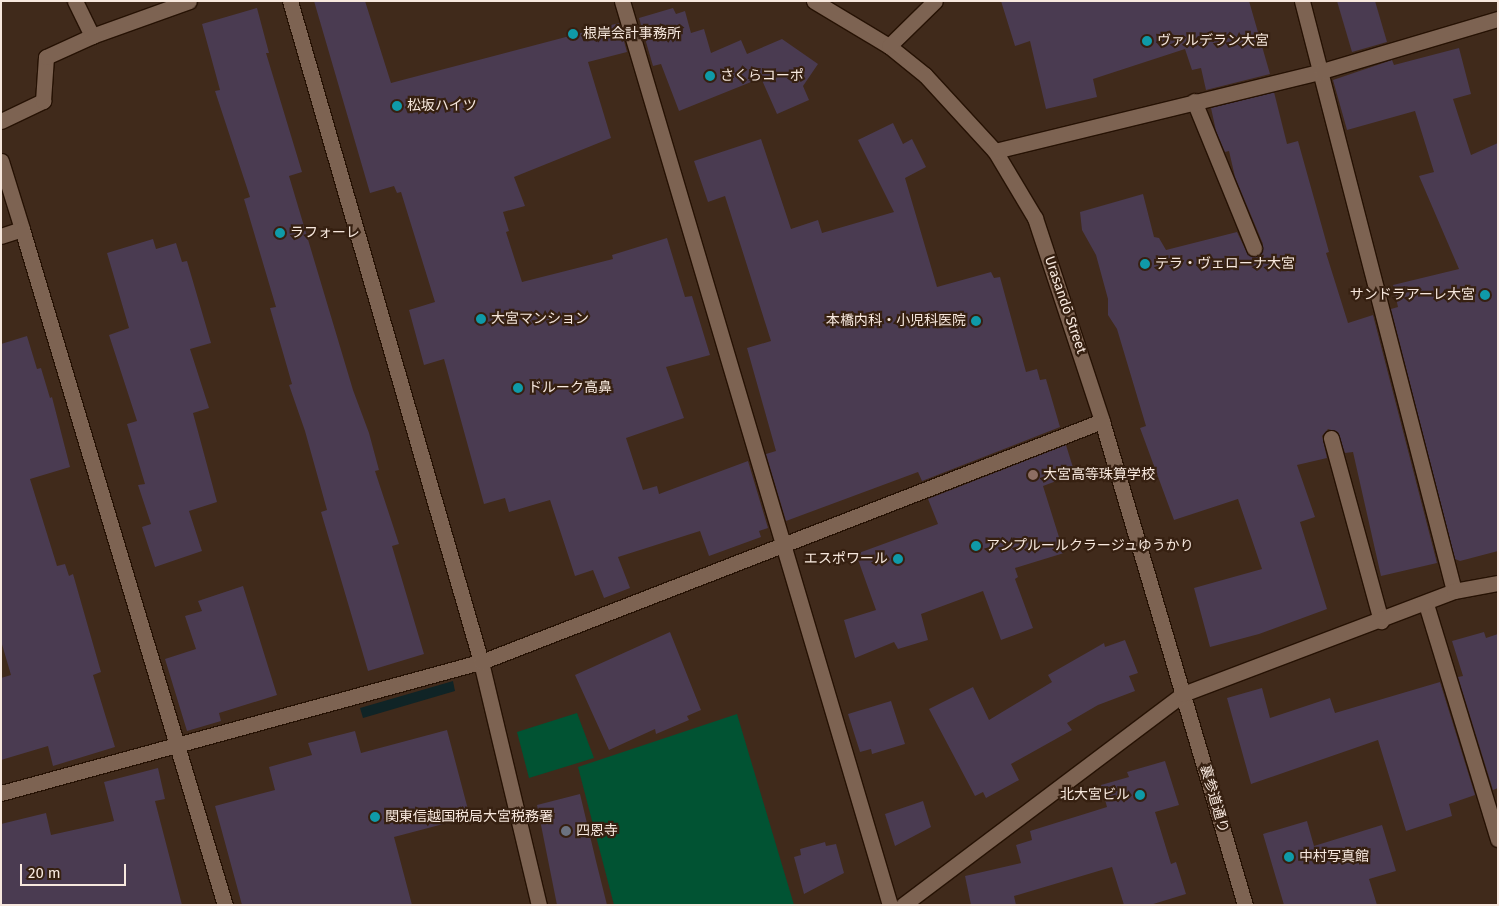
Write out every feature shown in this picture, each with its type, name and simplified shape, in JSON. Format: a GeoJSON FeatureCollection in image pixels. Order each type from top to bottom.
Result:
{"type":"FeatureCollection","features":[{"type":"Feature","properties":{"kind":"street"},"geometry":{"type":"LineString","coordinates":[[75,1],[92,36]]}},
{"type":"Feature","properties":{"kind":"street"},"geometry":{"type":"LineString","coordinates":[[1,121],[43,101],[46,57],[92,36],[189,1]]}},
{"type":"Feature","properties":{"kind":"street"},"geometry":{"type":"LineString","coordinates":[[290,1],[480,662],[539,905]]}},
{"type":"Feature","properties":{"kind":"street"},"geometry":{"type":"LineString","coordinates":[[622,1],[890,905]]}},
{"type":"Feature","properties":{"kind":"street","name":"Urasandō Street"},"geometry":{"type":"LineString","coordinates":[[814,1],[889,46],[926,75],[957,106],[994,151],[1035,218],[1102,421],[1183,694]]}},
{"type":"Feature","properties":{"kind":"street"},"geometry":{"type":"LineString","coordinates":[[889,46],[935,1]]}},
{"type":"Feature","properties":{"kind":"street"},"geometry":{"type":"LineString","coordinates":[[1302,1],[1322,71],[1454,591]]}},
{"type":"Feature","properties":{"kind":"street"},"geometry":{"type":"LineString","coordinates":[[994,151],[1322,71],[1498,19]]}},
{"type":"Feature","properties":{"kind":"street"},"geometry":{"type":"LineString","coordinates":[[1194,101],[1254,248]]}},
{"type":"Feature","properties":{"kind":"street"},"geometry":{"type":"LineString","coordinates":[[1,160],[225,905]]}},
{"type":"Feature","properties":{"kind":"street"},"geometry":{"type":"LineString","coordinates":[[1,236],[22,229]]}},
{"type":"Feature","properties":{"kind":"street"},"geometry":{"type":"LineString","coordinates":[[1,793],[178,747],[480,662],[1102,421]]}},
{"type":"Feature","properties":{"kind":"street"},"geometry":{"type":"LineString","coordinates":[[1332,438],[1381,620]]}},
{"type":"Feature","properties":{"kind":"street"},"geometry":{"type":"LineString","coordinates":[[903,905],[1183,694],[1426,604],[1454,591],[1498,583]]}},
{"type":"Feature","properties":{"kind":"street"},"geometry":{"type":"LineString","coordinates":[[1426,604],[1498,839]]}},
{"type":"Feature","properties":{"kind":"street","name":"裏参道通り"},"geometry":{"type":"LineString","coordinates":[[1183,694],[1245,905]]}},
{"type":"Feature","properties":{"kind":"green space"},"geometry":{"type":"Polygon","coordinates":[[[577,713],[594,758],[529,778],[517,732],[577,713]]]}},
{"type":"Feature","properties":{"kind":"green space"},"geometry":{"type":"Polygon","coordinates":[[[737,714],[794,905],[614,905],[578,767],[737,714]]]}},
{"type":"Feature","properties":{"kind":"water"},"geometry":{"type":"Polygon","coordinates":[[[453,681],[455,691],[363,718],[360,708],[453,681]]]}},
{"type":"Feature","properties":{"kind":"building"},"geometry":{"type":"Polygon","coordinates":[[[314,1],[365,1],[391,83],[619,23],[627,52],[588,62],[611,138],[514,177],[525,206],[503,212],[509,231],[506,232],[522,282],[613,259],[612,255],[667,238],[685,297],[692,296],[710,355],[666,367],[684,418],[626,438],[643,490],[657,486],[659,494],[748,461],[768,528],[759,531],[761,537],[709,556],[700,531],[618,557],[630,588],[604,598],[593,570],[575,576],[550,500],[509,512],[505,498],[484,504],[444,359],[424,365],[409,310],[435,302],[401,192],[397,193],[394,186],[370,193],[314,1]]]}},
{"type":"Feature","properties":{"kind":"building"},"geometry":{"type":"Polygon","coordinates":[[[1001,1],[1249,1],[1270,74],[1206,90],[1201,68],[1192,70],[1185,49],[1093,79],[1097,97],[1046,109],[1030,41],[1015,46],[1001,1]]]}},
{"type":"Feature","properties":{"kind":"building"},"geometry":{"type":"Polygon","coordinates":[[[1337,1],[1375,1],[1387,42],[1352,52],[1337,1]]]}},
{"type":"Feature","properties":{"kind":"building"},"geometry":{"type":"Polygon","coordinates":[[[257,8],[269,53],[266,53],[302,172],[289,176],[353,390],[369,433],[379,470],[375,471],[399,544],[392,546],[424,654],[368,671],[321,512],[327,510],[305,431],[289,385],[292,384],[270,308],[276,307],[244,199],[250,197],[215,91],[220,90],[202,24],[257,8]]]}},
{"type":"Feature","properties":{"kind":"building"},"geometry":{"type":"Polygon","coordinates":[[[673,8],[676,14],[685,11],[691,33],[704,29],[711,53],[741,40],[747,54],[782,39],[818,64],[803,86],[809,100],[777,114],[761,78],[679,111],[661,64],[653,66],[639,18],[673,8]]]}},
{"type":"Feature","properties":{"kind":"building"},"geometry":{"type":"Polygon","coordinates":[[[1459,48],[1471,94],[1453,99],[1471,155],[1498,143],[1498,551],[1460,561],[1455,559],[1391,309],[1398,307],[1393,285],[1459,269],[1419,176],[1434,172],[1415,111],[1347,130],[1333,80],[1392,60],[1394,65],[1459,48]]]}},
{"type":"Feature","properties":{"kind":"building"},"geometry":{"type":"Polygon","coordinates":[[[1274,92],[1287,144],[1298,141],[1329,252],[1326,253],[1348,323],[1373,315],[1437,563],[1381,576],[1353,452],[1345,453],[1338,432],[1328,429],[1322,436],[1327,458],[1297,465],[1315,517],[1300,522],[1327,609],[1259,634],[1210,647],[1194,588],[1262,569],[1238,499],[1174,520],[1140,428],[1146,426],[1117,329],[1108,315],[1108,299],[1096,255],[1082,230],[1080,212],[1143,194],[1154,237],[1159,238],[1166,250],[1237,232],[1248,255],[1258,256],[1263,244],[1235,177],[1229,151],[1225,152],[1216,131],[1211,108],[1274,92]]]}},
{"type":"Feature","properties":{"kind":"building"},"geometry":{"type":"Polygon","coordinates":[[[893,123],[903,144],[912,139],[926,167],[905,178],[937,287],[991,272],[994,278],[1000,277],[1026,372],[1037,369],[1040,380],[1046,379],[1060,427],[922,481],[918,472],[786,521],[766,454],[776,451],[747,348],[771,341],[725,196],[708,202],[694,161],[761,139],[791,229],[818,220],[822,233],[894,212],[858,140],[893,123]]]}},
{"type":"Feature","properties":{"kind":"building"},"geometry":{"type":"Polygon","coordinates":[[[153,239],[156,249],[176,243],[182,262],[187,261],[211,343],[190,349],[209,408],[193,413],[217,502],[189,511],[202,551],[155,567],[142,527],[151,524],[138,485],[145,484],[127,424],[137,421],[109,335],[129,328],[107,253],[153,239]]]}},
{"type":"Feature","properties":{"kind":"building"},"geometry":{"type":"Polygon","coordinates":[[[27,336],[37,369],[41,368],[50,398],[52,397],[70,467],[30,479],[57,566],[65,564],[69,576],[73,574],[101,672],[93,675],[115,747],[53,766],[48,746],[1,760],[1,678],[11,675],[1,641],[1,344],[27,336]]]}},
{"type":"Feature","properties":{"kind":"building"},"geometry":{"type":"Polygon","coordinates":[[[1066,445],[1075,474],[1043,486],[1064,553],[1015,568],[1018,577],[1015,579],[1033,628],[1001,640],[983,591],[921,614],[928,640],[898,649],[894,642],[855,658],[844,620],[876,610],[856,554],[938,524],[928,499],[1066,445]]]}},
{"type":"Feature","properties":{"kind":"building"},"geometry":{"type":"Polygon","coordinates":[[[243,586],[277,695],[219,713],[221,721],[187,731],[165,659],[196,649],[185,616],[202,611],[198,601],[243,586]]]}},
{"type":"Feature","properties":{"kind":"building"},"geometry":{"type":"Polygon","coordinates":[[[670,632],[701,710],[687,716],[689,720],[656,734],[655,729],[609,750],[575,675],[670,632]]]}},
{"type":"Feature","properties":{"kind":"building"},"geometry":{"type":"Polygon","coordinates":[[[1484,632],[1486,638],[1498,634],[1498,788],[1493,790],[1458,677],[1463,676],[1452,641],[1484,632]]]}},
{"type":"Feature","properties":{"kind":"building"},"geometry":{"type":"Polygon","coordinates":[[[1125,640],[1138,673],[1129,676],[1135,691],[1098,705],[1067,723],[1072,730],[1011,764],[1019,780],[986,798],[983,792],[975,796],[929,709],[973,687],[989,720],[1052,682],[1048,675],[1104,643],[1105,647],[1125,640]]]}},
{"type":"Feature","properties":{"kind":"building"},"geometry":{"type":"Polygon","coordinates":[[[1440,682],[1475,795],[1449,804],[1452,816],[1406,831],[1378,740],[1251,784],[1227,698],[1262,688],[1270,718],[1330,698],[1335,713],[1440,682]]]}},
{"type":"Feature","properties":{"kind":"building"},"geometry":{"type":"Polygon","coordinates":[[[891,701],[905,744],[872,754],[871,749],[860,752],[848,714],[891,701]]]}},
{"type":"Feature","properties":{"kind":"building","name":"関東信越国税局大宮税務署"},"geometry":{"type":"Polygon","coordinates":[[[447,730],[470,817],[394,837],[412,905],[242,905],[215,806],[275,790],[269,767],[312,755],[308,743],[355,731],[361,753],[447,730]]]}},
{"type":"Feature","properties":{"kind":"building"},"geometry":{"type":"Polygon","coordinates":[[[1165,761],[1179,805],[1155,812],[1171,864],[1176,862],[1186,894],[1150,905],[1124,905],[1112,867],[1014,896],[1016,905],[971,905],[965,876],[1021,863],[1016,845],[1032,840],[1030,831],[1107,807],[1101,785],[1129,777],[1127,772],[1165,761]]]}},
{"type":"Feature","properties":{"kind":"building"},"geometry":{"type":"Polygon","coordinates":[[[158,768],[165,799],[155,801],[182,905],[1,905],[1,824],[46,813],[51,835],[114,821],[104,782],[158,768]]]}},
{"type":"Feature","properties":{"kind":"building","name":"四恩寺"},"geometry":{"type":"Polygon","coordinates":[[[580,794],[607,905],[557,905],[537,805],[580,794]]]}},
{"type":"Feature","properties":{"kind":"building"},"geometry":{"type":"Polygon","coordinates":[[[923,801],[931,827],[895,846],[885,814],[923,801]]]}},
{"type":"Feature","properties":{"kind":"building"},"geometry":{"type":"Polygon","coordinates":[[[1307,821],[1314,846],[1382,825],[1396,871],[1369,879],[1377,905],[1284,905],[1263,834],[1307,821]]]}},
{"type":"Feature","properties":{"kind":"building"},"geometry":{"type":"Polygon","coordinates":[[[825,842],[826,846],[836,844],[844,873],[804,894],[794,857],[801,855],[800,849],[825,842]]]}},
{"type":"Feature","properties":{"kind":"place","name":"根岸会計事務所"},"geometry":{"type":"Point","coordinates":[573,34]}},
{"type":"Feature","properties":{"kind":"place","name":"ヴァルデラン大宮"},"geometry":{"type":"Point","coordinates":[1147,41]}},
{"type":"Feature","properties":{"kind":"place","name":"さくらコーポ"},"geometry":{"type":"Point","coordinates":[710,76]}},
{"type":"Feature","properties":{"kind":"place","name":"松坂ハイツ"},"geometry":{"type":"Point","coordinates":[397,106]}},
{"type":"Feature","properties":{"kind":"place","name":"ラフォーレ"},"geometry":{"type":"Point","coordinates":[280,233]}},
{"type":"Feature","properties":{"kind":"place","name":"テラ・ヴェローナ大宮"},"geometry":{"type":"Point","coordinates":[1145,264]}},
{"type":"Feature","properties":{"kind":"place","name":"サンドラアーレ大宮"},"geometry":{"type":"Point","coordinates":[1485,295]}},
{"type":"Feature","properties":{"kind":"place","name":"大宮マンション"},"geometry":{"type":"Point","coordinates":[481,319]}},
{"type":"Feature","properties":{"kind":"place","name":"本橋内科・小児科医院"},"geometry":{"type":"Point","coordinates":[976,321]}},
{"type":"Feature","properties":{"kind":"place","name":"ドルーク高鼻"},"geometry":{"type":"Point","coordinates":[518,388]}},
{"type":"Feature","properties":{"kind":"place","name":"大宮高等珠算学校"},"geometry":{"type":"Point","coordinates":[1033,475]}},
{"type":"Feature","properties":{"kind":"place","name":"アンプルールクラージュゆうかり"},"geometry":{"type":"Point","coordinates":[976,546]}},
{"type":"Feature","properties":{"kind":"place","name":"エスポワール"},"geometry":{"type":"Point","coordinates":[898,559]}},
{"type":"Feature","properties":{"kind":"place","name":"北大宮ビル"},"geometry":{"type":"Point","coordinates":[1140,795]}},
{"type":"Feature","properties":{"kind":"place","name":"関東信越国税局大宮税務署"},"geometry":{"type":"Point","coordinates":[375,817]}},
{"type":"Feature","properties":{"kind":"place","name":"四恩寺"},"geometry":{"type":"Point","coordinates":[566,831]}},
{"type":"Feature","properties":{"kind":"place","name":"中村写真館"},"geometry":{"type":"Point","coordinates":[1289,857]}}]}
